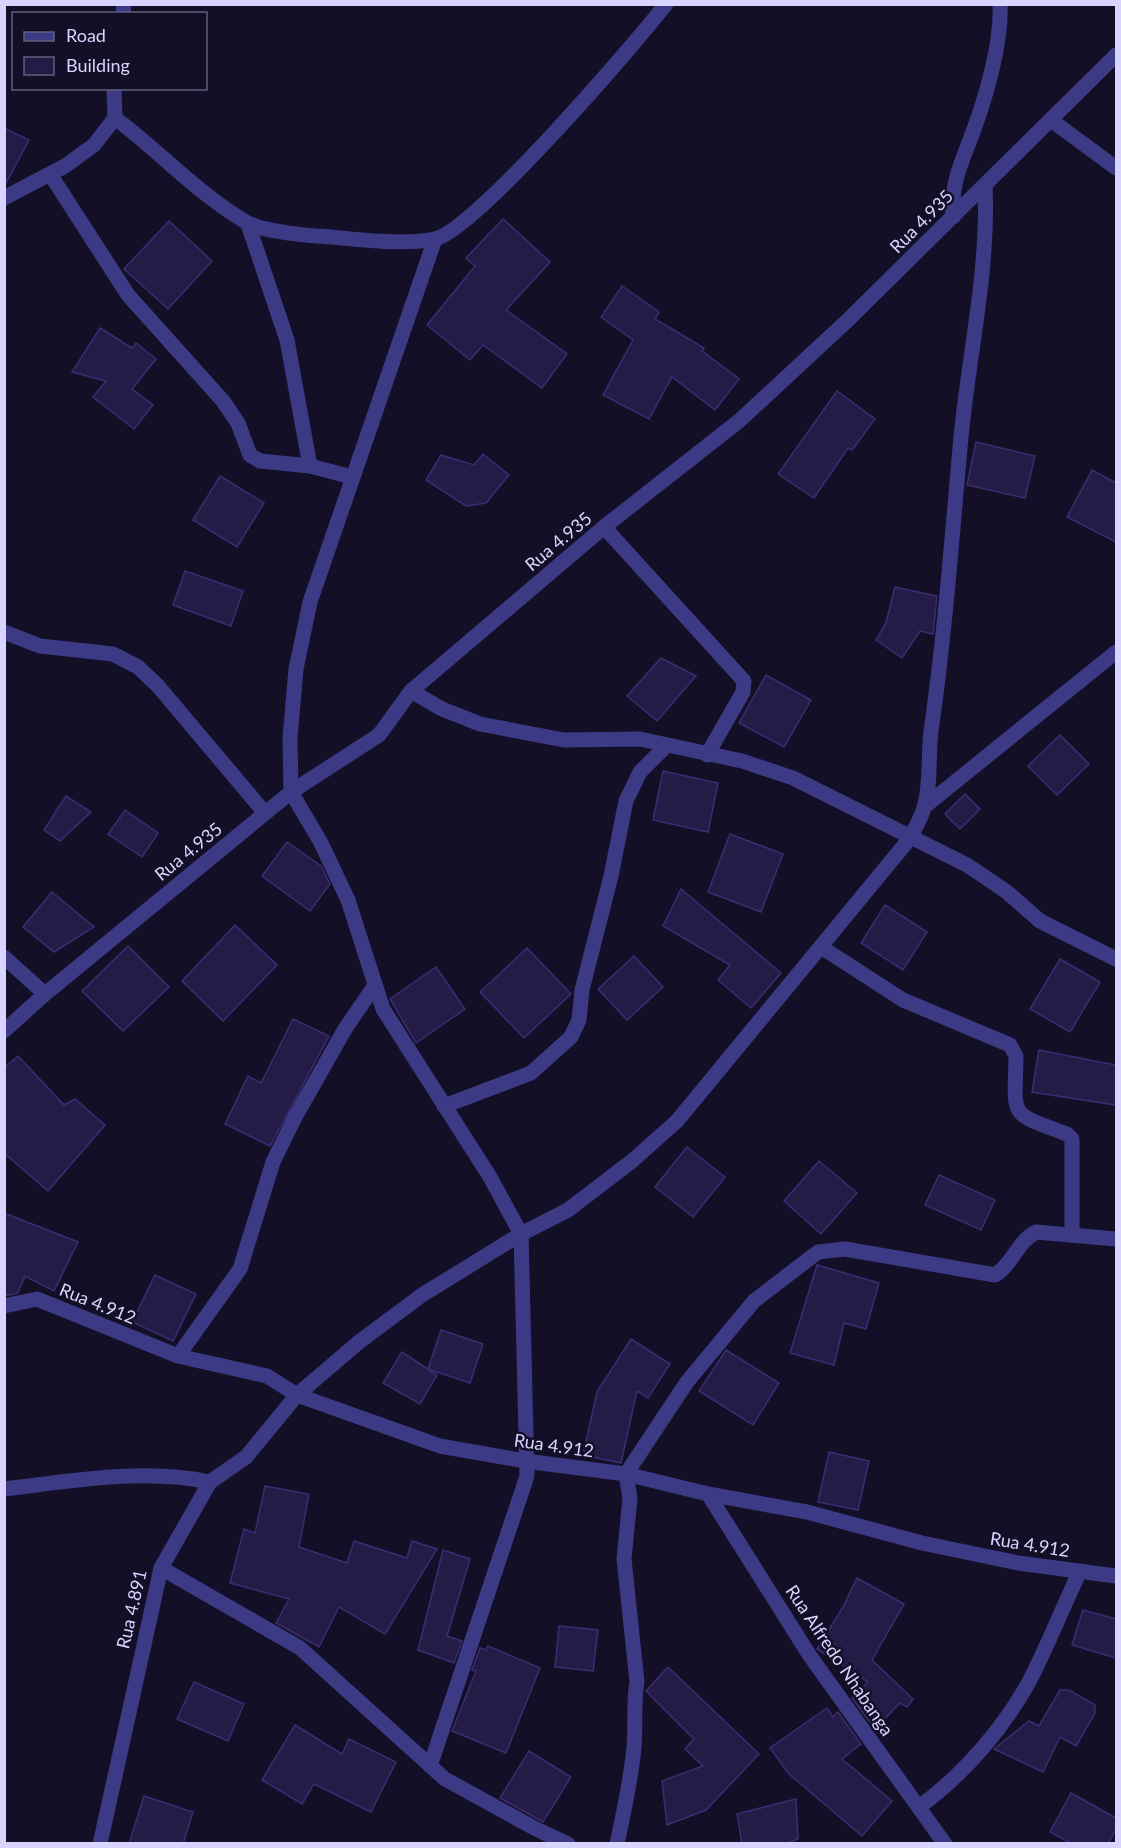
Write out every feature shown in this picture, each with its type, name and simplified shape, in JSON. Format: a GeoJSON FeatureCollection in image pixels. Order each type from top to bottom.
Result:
{"type":"FeatureCollection","features":[{"type":"Feature","properties":{"kind":"street"},"geometry":{"type":"LineString","coordinates":[[115,118],[248,224],[300,235],[368,241],[435,239],[453,232],[487,202],[634,45],[666,4]]}},
{"type":"Feature","properties":{"kind":"street"},"geometry":{"type":"LineString","coordinates":[[953,217],[952,193],[957,170],[974,130],[994,56],[1000,4]]}},
{"type":"Feature","properties":{"kind":"street","name":"Rua 4.935"},"geometry":{"type":"LineString","coordinates":[[4,1031],[45,994],[291,792],[380,735],[411,691],[604,527],[739,421],[848,320],[1116,55]]}},
{"type":"Feature","properties":{"kind":"street"},"geometry":{"type":"LineString","coordinates":[[4,198],[65,166],[94,145],[115,118],[114,90]]}},
{"type":"Feature","properties":{"kind":"street"},"geometry":{"type":"LineString","coordinates":[[1051,120],[1116,168]]}},
{"type":"Feature","properties":{"kind":"street"},"geometry":{"type":"LineString","coordinates":[[50,174],[128,296],[223,401],[238,423],[250,455],[260,461],[310,466],[352,477]]}},
{"type":"Feature","properties":{"kind":"street"},"geometry":{"type":"LineString","coordinates":[[924,807],[943,648],[973,326],[984,269],[987,227],[985,185]]}},
{"type":"Feature","properties":{"kind":"street"},"geometry":{"type":"LineString","coordinates":[[248,224],[287,340],[310,466]]}},
{"type":"Feature","properties":{"kind":"street"},"geometry":{"type":"LineString","coordinates":[[430,1766],[527,1476],[521,1234],[490,1177],[383,1010],[348,900],[320,842],[291,792],[290,738],[296,669],[310,602],[435,239]]}},
{"type":"Feature","properties":{"kind":"street"},"geometry":{"type":"LineString","coordinates":[[604,527],[744,681],[743,692],[707,755]]}},
{"type":"Feature","properties":{"kind":"street"},"geometry":{"type":"LineString","coordinates":[[4,632],[40,646],[67,650],[85,649],[113,654],[138,667],[158,686],[265,813]]}},
{"type":"Feature","properties":{"kind":"street"},"geometry":{"type":"LineString","coordinates":[[924,807],[1116,652]]}},
{"type":"Feature","properties":{"kind":"street"},"geometry":{"type":"LineString","coordinates":[[411,691],[442,709],[480,724],[564,740],[640,739],[742,761],[793,778],[967,865],[1007,892],[1040,921],[1116,958]]}},
{"type":"Feature","properties":{"kind":"street"},"geometry":{"type":"LineString","coordinates":[[444,1106],[531,1073],[570,1037],[579,1020],[582,990],[611,876],[626,801],[640,772],[667,745]]}},
{"type":"Feature","properties":{"kind":"street","name":"Rua 4.891"},"geometry":{"type":"LineString","coordinates":[[100,1844],[160,1568],[210,1482],[246,1457],[297,1395],[359,1342],[422,1295],[521,1234],[568,1210],[632,1161],[677,1121],[911,837],[924,807]]}},
{"type":"Feature","properties":{"kind":"street"},"geometry":{"type":"LineString","coordinates":[[821,947],[903,1000],[1014,1049],[1016,1056],[1015,1107],[1030,1120],[1067,1134],[1072,1140],[1072,1235]]}},
{"type":"Feature","properties":{"kind":"street"},"geometry":{"type":"LineString","coordinates":[[4,957],[45,994]]}},
{"type":"Feature","properties":{"kind":"street"},"geometry":{"type":"LineString","coordinates":[[178,1356],[240,1269],[273,1162],[295,1117],[345,1029],[375,985]]}},
{"type":"Feature","properties":{"kind":"street"},"geometry":{"type":"LineString","coordinates":[[617,1844],[632,1773],[635,1734],[634,1700],[637,1682],[624,1559],[630,1498],[626,1474],[687,1382],[754,1301],[818,1252],[845,1249],[995,1275],[1004,1269],[1025,1238],[1036,1232],[1116,1239]]}},
{"type":"Feature","properties":{"kind":"street","name":"Rua 4.912"},"geometry":{"type":"LineString","coordinates":[[4,1306],[37,1299],[178,1356],[267,1376],[297,1395],[440,1446],[525,1461],[626,1474],[708,1494],[807,1512],[922,1543],[1018,1563],[1116,1576]]}},
{"type":"Feature","properties":{"kind":"street"},"geometry":{"type":"LineString","coordinates":[[4,1489],[142,1475],[176,1474],[210,1482]]}},
{"type":"Feature","properties":{"kind":"street","name":"Rua Alfredo Nhabanga"},"geometry":{"type":"LineString","coordinates":[[708,1494],[810,1656],[945,1844]]}},
{"type":"Feature","properties":{"kind":"street"},"geometry":{"type":"LineString","coordinates":[[160,1568],[300,1648],[430,1766],[455,1785],[568,1844]]}},
{"type":"Feature","properties":{"kind":"street"},"geometry":{"type":"LineString","coordinates":[[919,1807],[950,1784],[994,1732],[1029,1681],[1080,1571]]}},
{"type":"Feature","properties":{"kind":"building"},"geometry":{"type":"Polygon","coordinates":[[[4,128],[29,140],[4,187],[4,128]]]}},
{"type":"Feature","properties":{"kind":"building"},"geometry":{"type":"Polygon","coordinates":[[[503,219],[550,262],[506,310],[567,354],[542,388],[483,345],[470,360],[427,325],[475,266],[466,258],[503,219]]]}},
{"type":"Feature","properties":{"kind":"building"},"geometry":{"type":"Polygon","coordinates":[[[169,221],[212,261],[168,309],[124,269],[169,221]]]}},
{"type":"Feature","properties":{"kind":"building"},"geometry":{"type":"Polygon","coordinates":[[[622,286],[659,312],[655,319],[704,348],[702,351],[739,379],[715,410],[672,377],[649,419],[603,395],[633,340],[601,317],[622,286]]]}},
{"type":"Feature","properties":{"kind":"building"},"geometry":{"type":"Polygon","coordinates":[[[100,328],[132,348],[136,343],[156,359],[132,389],[153,405],[134,429],[93,397],[106,381],[72,372],[100,328]]]}},
{"type":"Feature","properties":{"kind":"building"},"geometry":{"type":"Polygon","coordinates":[[[837,391],[875,419],[852,450],[848,448],[814,498],[778,474],[837,391]]]}},
{"type":"Feature","properties":{"kind":"building"},"geometry":{"type":"Polygon","coordinates":[[[976,442],[1035,456],[1025,498],[967,485],[976,442]]]}},
{"type":"Feature","properties":{"kind":"building"},"geometry":{"type":"Polygon","coordinates":[[[483,454],[509,475],[486,503],[466,506],[426,480],[441,455],[474,465],[483,454]]]}},
{"type":"Feature","properties":{"kind":"building"},"geometry":{"type":"Polygon","coordinates":[[[1092,470],[1116,483],[1116,542],[1067,517],[1092,470]]]}},
{"type":"Feature","properties":{"kind":"building"},"geometry":{"type":"Polygon","coordinates":[[[220,476],[264,503],[237,547],[193,520],[220,476]]]}},
{"type":"Feature","properties":{"kind":"building"},"geometry":{"type":"Polygon","coordinates":[[[185,571],[243,591],[231,626],[173,605],[185,571]]]}},
{"type":"Feature","properties":{"kind":"building"},"geometry":{"type":"Polygon","coordinates":[[[895,587],[937,596],[933,634],[920,631],[902,658],[876,640],[886,623],[895,587]]]}},
{"type":"Feature","properties":{"kind":"building"},"geometry":{"type":"Polygon","coordinates":[[[661,658],[696,676],[657,721],[627,696],[661,658]]]}},
{"type":"Feature","properties":{"kind":"building"},"geometry":{"type":"Polygon","coordinates":[[[766,675],[811,700],[784,747],[739,723],[766,675]]]}},
{"type":"Feature","properties":{"kind":"building"},"geometry":{"type":"Polygon","coordinates":[[[1060,735],[1089,764],[1057,795],[1028,766],[1060,735]]]}},
{"type":"Feature","properties":{"kind":"building"},"geometry":{"type":"Polygon","coordinates":[[[663,771],[718,783],[708,832],[653,820],[663,771]]]}},
{"type":"Feature","properties":{"kind":"building"},"geometry":{"type":"Polygon","coordinates":[[[965,794],[980,809],[960,829],[945,814],[965,794]]]}},
{"type":"Feature","properties":{"kind":"building"},"geometry":{"type":"Polygon","coordinates":[[[66,796],[91,812],[60,841],[44,830],[66,796]]]}},
{"type":"Feature","properties":{"kind":"building"},"geometry":{"type":"Polygon","coordinates":[[[125,810],[158,833],[142,857],[108,834],[125,810]]]}},
{"type":"Feature","properties":{"kind":"building"},"geometry":{"type":"Polygon","coordinates":[[[730,834],[783,854],[761,912],[708,892],[730,834]]]}},
{"type":"Feature","properties":{"kind":"building"},"geometry":{"type":"Polygon","coordinates":[[[287,842],[321,866],[330,884],[310,911],[262,876],[287,842]]]}},
{"type":"Feature","properties":{"kind":"building"},"geometry":{"type":"Polygon","coordinates":[[[681,889],[781,973],[751,1008],[718,980],[730,965],[663,926],[681,889]]]}},
{"type":"Feature","properties":{"kind":"building"},"geometry":{"type":"Polygon","coordinates":[[[52,892],[94,927],[54,952],[23,927],[52,892]]]}},
{"type":"Feature","properties":{"kind":"building"},"geometry":{"type":"Polygon","coordinates":[[[885,905],[927,932],[903,970],[861,943],[885,905]]]}},
{"type":"Feature","properties":{"kind":"building"},"geometry":{"type":"Polygon","coordinates":[[[235,925],[277,965],[223,1021],[182,981],[235,925]]]}},
{"type":"Feature","properties":{"kind":"building"},"geometry":{"type":"Polygon","coordinates":[[[128,946],[169,987],[123,1031],[82,991],[128,946]]]}},
{"type":"Feature","properties":{"kind":"building"},"geometry":{"type":"Polygon","coordinates":[[[527,948],[571,994],[524,1038],[480,992],[527,948]]]}},
{"type":"Feature","properties":{"kind":"building"},"geometry":{"type":"Polygon","coordinates":[[[634,956],[663,987],[627,1020],[598,989],[634,956]]]}},
{"type":"Feature","properties":{"kind":"building"},"geometry":{"type":"Polygon","coordinates":[[[1060,959],[1100,982],[1070,1032],[1030,1009],[1060,959]]]}},
{"type":"Feature","properties":{"kind":"building"},"geometry":{"type":"Polygon","coordinates":[[[436,967],[465,1009],[416,1043],[390,999],[436,967]]]}},
{"type":"Feature","properties":{"kind":"building"},"geometry":{"type":"Polygon","coordinates":[[[293,1019],[329,1036],[270,1146],[225,1124],[248,1076],[261,1083],[293,1019]]]}},
{"type":"Feature","properties":{"kind":"building"},"geometry":{"type":"Polygon","coordinates":[[[1039,1050],[1116,1065],[1116,1105],[1032,1092],[1039,1050]]]}},
{"type":"Feature","properties":{"kind":"building"},"geometry":{"type":"Polygon","coordinates":[[[18,1056],[64,1105],[75,1099],[105,1125],[48,1191],[4,1153],[4,1068],[18,1056]]]}},
{"type":"Feature","properties":{"kind":"building"},"geometry":{"type":"Polygon","coordinates":[[[687,1147],[725,1177],[693,1217],[655,1187],[687,1147]]]}},
{"type":"Feature","properties":{"kind":"building"},"geometry":{"type":"Polygon","coordinates":[[[819,1161],[857,1193],[821,1234],[784,1201],[819,1161]]]}},
{"type":"Feature","properties":{"kind":"building"},"geometry":{"type":"Polygon","coordinates":[[[939,1175],[995,1200],[981,1230],[925,1205],[939,1175]]]}},
{"type":"Feature","properties":{"kind":"building"},"geometry":{"type":"Polygon","coordinates":[[[4,1213],[78,1242],[54,1291],[25,1276],[18,1293],[4,1296],[4,1213]]]}},
{"type":"Feature","properties":{"kind":"building"},"geometry":{"type":"Polygon","coordinates":[[[817,1265],[879,1283],[866,1329],[844,1323],[834,1365],[790,1353],[817,1265]]]}},
{"type":"Feature","properties":{"kind":"building"},"geometry":{"type":"Polygon","coordinates":[[[155,1275],[196,1294],[173,1341],[132,1322],[155,1275]]]}},
{"type":"Feature","properties":{"kind":"building"},"geometry":{"type":"Polygon","coordinates":[[[441,1330],[483,1344],[470,1383],[428,1369],[441,1330]]]}},
{"type":"Feature","properties":{"kind":"building"},"geometry":{"type":"Polygon","coordinates":[[[631,1339],[670,1364],[648,1398],[637,1391],[621,1463],[583,1455],[597,1392],[631,1339]]]}},
{"type":"Feature","properties":{"kind":"building"},"geometry":{"type":"Polygon","coordinates":[[[726,1350],[779,1383],[753,1425],[699,1391],[726,1350]]]}},
{"type":"Feature","properties":{"kind":"building"},"geometry":{"type":"Polygon","coordinates":[[[402,1352],[437,1375],[420,1404],[383,1383],[402,1352]]]}},
{"type":"Feature","properties":{"kind":"building"},"geometry":{"type":"Polygon","coordinates":[[[829,1452],[869,1461],[858,1510],[818,1502],[829,1452]]]}},
{"type":"Feature","properties":{"kind":"building"},"geometry":{"type":"Polygon","coordinates":[[[265,1486],[309,1494],[299,1547],[347,1563],[354,1541],[407,1558],[412,1541],[437,1549],[385,1634],[339,1607],[319,1647],[276,1623],[289,1599],[230,1583],[244,1529],[255,1533],[265,1486]]]}},
{"type":"Feature","properties":{"kind":"building"},"geometry":{"type":"Polygon","coordinates":[[[443,1550],[470,1559],[447,1636],[462,1641],[454,1663],[418,1650],[443,1550]]]}},
{"type":"Feature","properties":{"kind":"building"},"geometry":{"type":"Polygon","coordinates":[[[857,1578],[904,1604],[872,1660],[913,1699],[907,1707],[900,1703],[875,1729],[852,1698],[868,1682],[817,1649],[843,1607],[857,1578]]]}},
{"type":"Feature","properties":{"kind":"building"},"geometry":{"type":"Polygon","coordinates":[[[1083,1610],[1116,1619],[1116,1658],[1072,1645],[1083,1610]]]}},
{"type":"Feature","properties":{"kind":"building"},"geometry":{"type":"Polygon","coordinates":[[[559,1626],[598,1630],[593,1671],[555,1667],[559,1626]]]}},
{"type":"Feature","properties":{"kind":"building"},"geometry":{"type":"Polygon","coordinates":[[[488,1646],[540,1668],[506,1753],[452,1731],[476,1671],[472,1670],[480,1648],[486,1650],[488,1646]]]}},
{"type":"Feature","properties":{"kind":"building"},"geometry":{"type":"Polygon","coordinates":[[[668,1667],[759,1754],[706,1810],[667,1825],[662,1781],[703,1766],[685,1749],[694,1739],[646,1691],[668,1667]]]}},
{"type":"Feature","properties":{"kind":"building"},"geometry":{"type":"Polygon","coordinates":[[[194,1682],[244,1704],[228,1741],[177,1719],[194,1682]]]}},
{"type":"Feature","properties":{"kind":"building"},"geometry":{"type":"Polygon","coordinates":[[[1060,1690],[1069,1690],[1095,1705],[1095,1713],[1076,1746],[1060,1737],[1043,1772],[994,1749],[1029,1721],[1039,1726],[1060,1690]]]}},
{"type":"Feature","properties":{"kind":"building"},"geometry":{"type":"Polygon","coordinates":[[[827,1708],[833,1717],[838,1712],[861,1744],[842,1759],[892,1801],[862,1836],[789,1774],[770,1748],[827,1708]]]}},
{"type":"Feature","properties":{"kind":"building"},"geometry":{"type":"Polygon","coordinates":[[[295,1725],[342,1754],[349,1739],[396,1762],[371,1812],[314,1784],[302,1804],[262,1780],[295,1725]]]}},
{"type":"Feature","properties":{"kind":"building"},"geometry":{"type":"Polygon","coordinates":[[[529,1751],[571,1777],[543,1822],[500,1798],[529,1751]]]}},
{"type":"Feature","properties":{"kind":"building"},"geometry":{"type":"Polygon","coordinates":[[[1071,1793],[1116,1818],[1116,1829],[1108,1844],[1072,1844],[1050,1832],[1071,1793]]]}},
{"type":"Feature","properties":{"kind":"building"},"geometry":{"type":"Polygon","coordinates":[[[144,1796],[193,1812],[183,1844],[129,1844],[144,1796]]]}},
{"type":"Feature","properties":{"kind":"building"},"geometry":{"type":"Polygon","coordinates":[[[796,1799],[798,1839],[785,1844],[742,1844],[737,1814],[796,1799]]]}}]}
